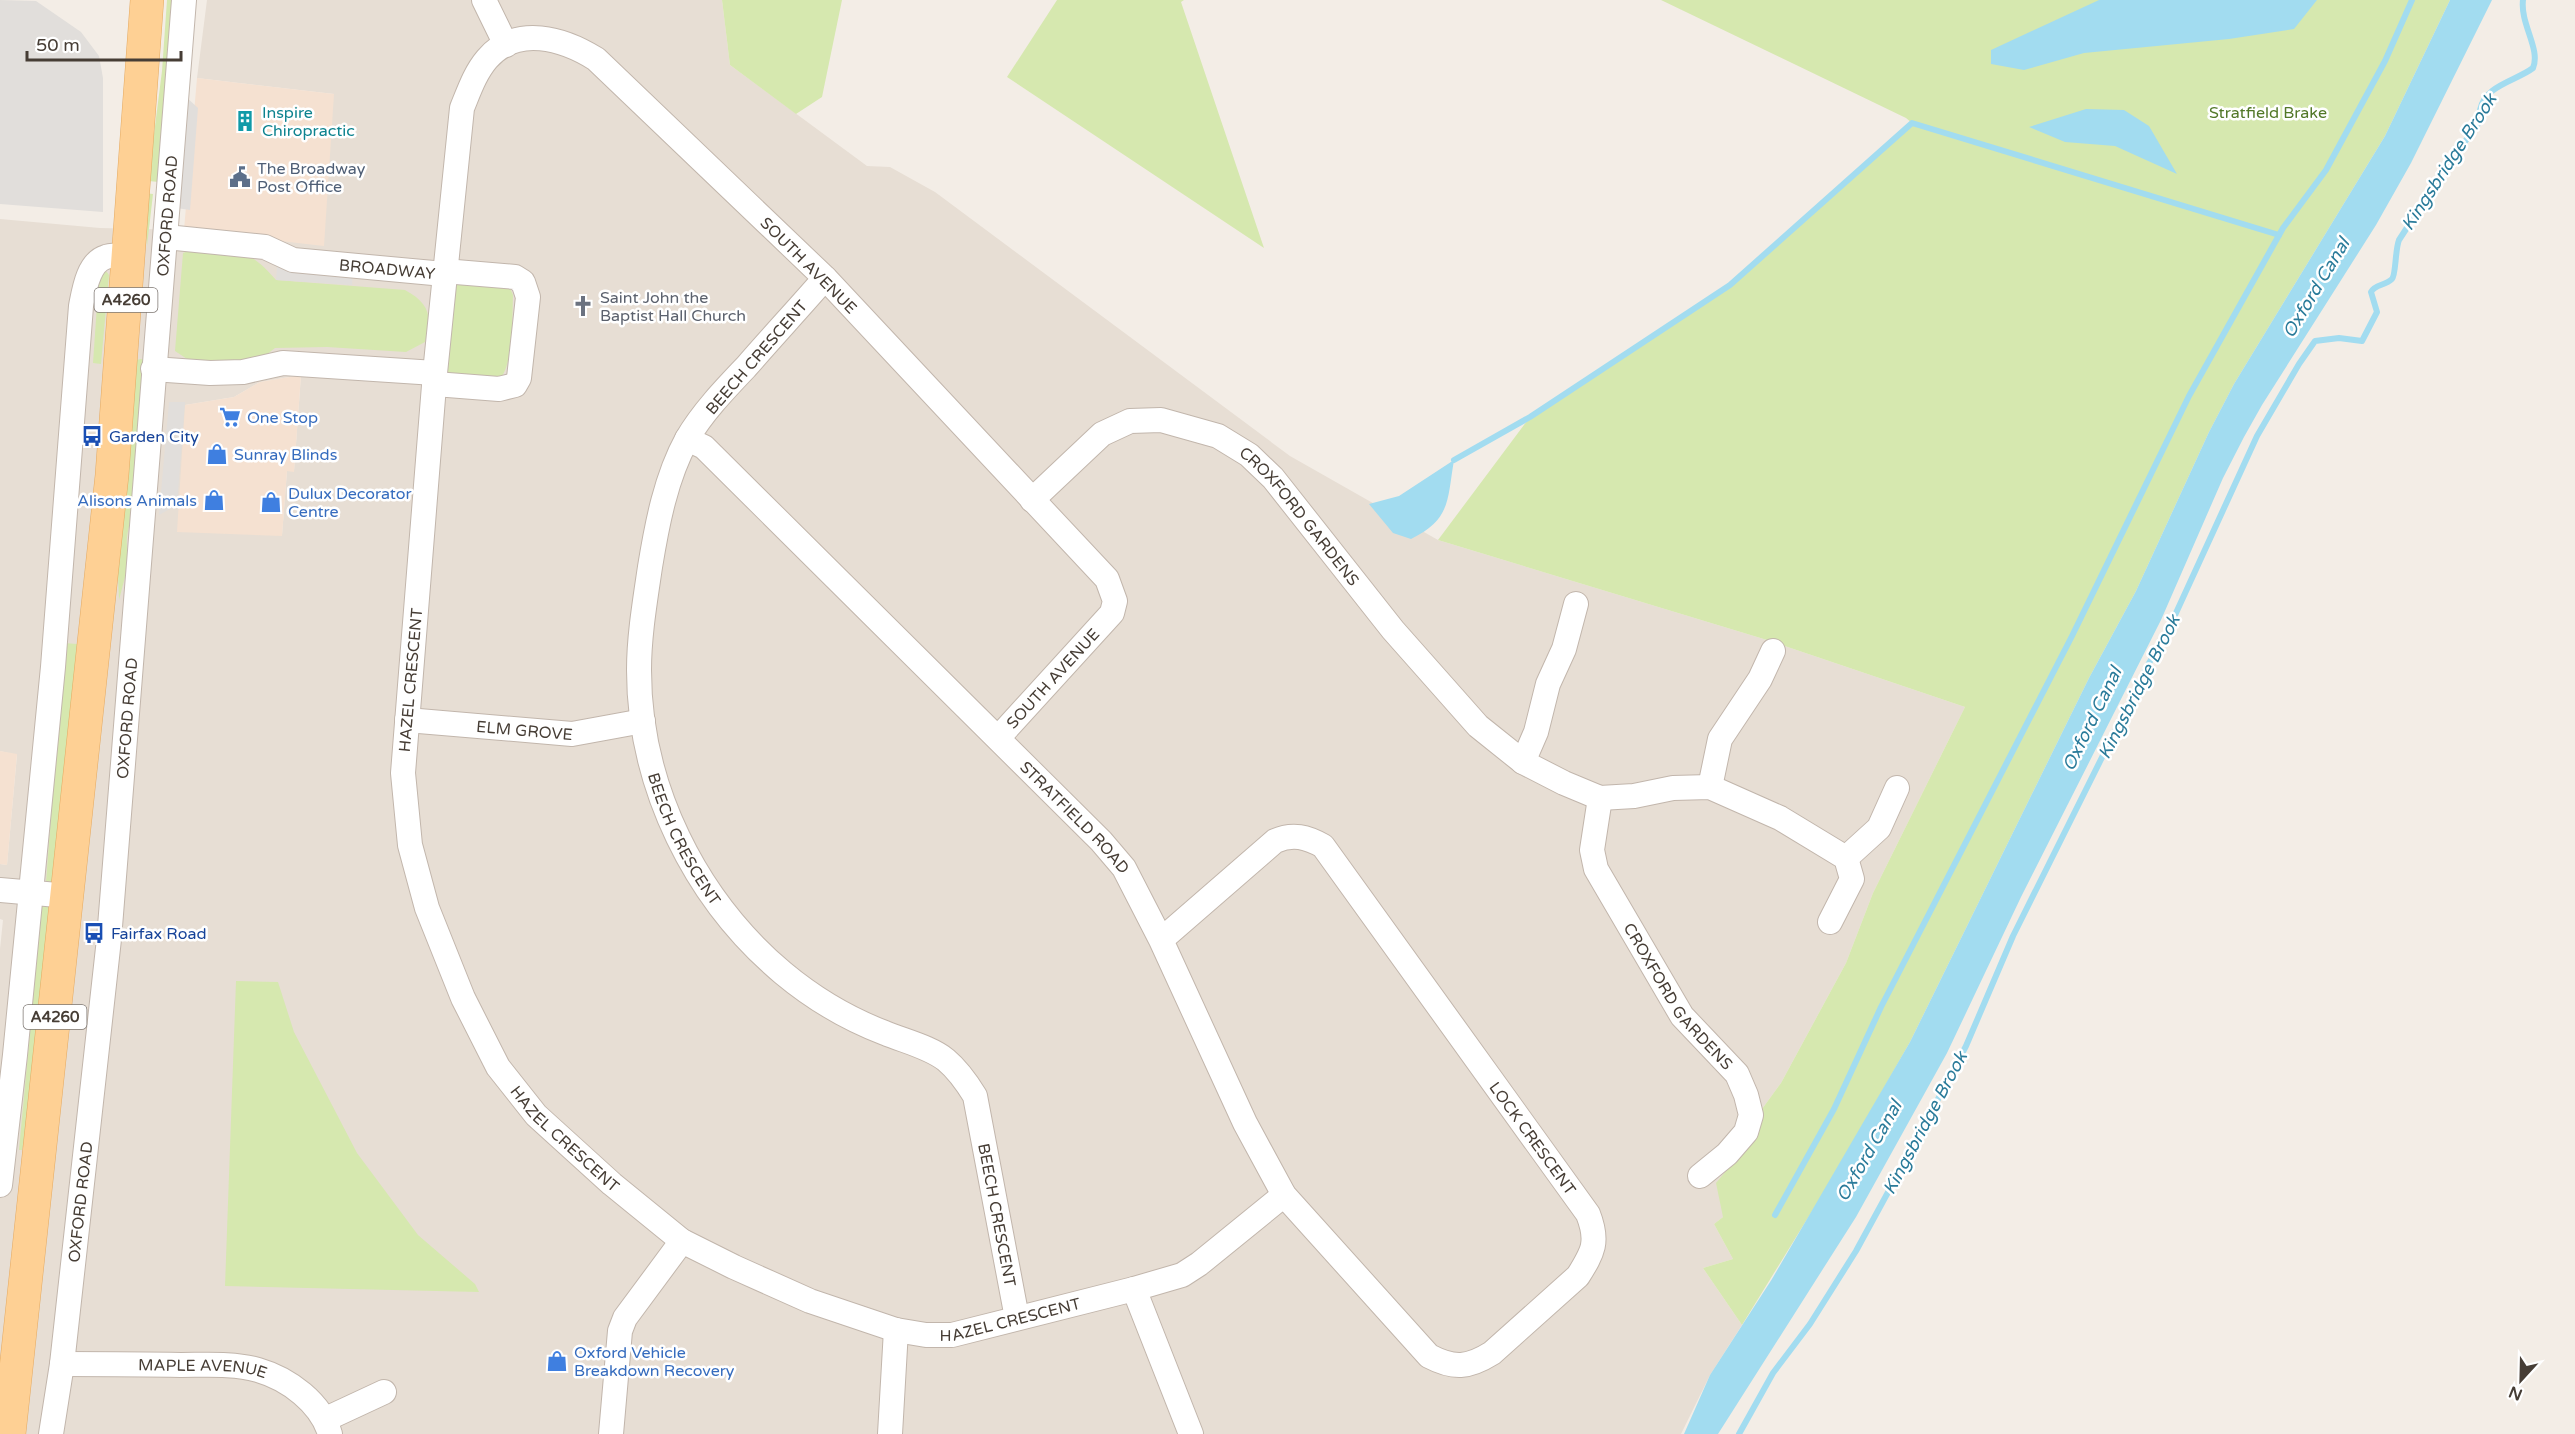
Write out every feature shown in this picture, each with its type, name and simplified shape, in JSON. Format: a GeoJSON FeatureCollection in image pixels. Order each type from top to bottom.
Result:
{"type":"FeatureCollection","features":[{"type":"Feature","properties":{"kind":"main road","name":"OXFORD ROAD"},"geometry":{"type":"LineString","coordinates":[[9,1434],[69,896],[97,600],[112,475],[130,256],[147,0]]}},
{"type":"Feature","properties":{"kind":"street","name":"OXFORD ROAD"},"geometry":{"type":"LineString","coordinates":[[51,1434],[62,1364],[109,939],[184,0]]}},
{"type":"Feature","properties":{"kind":"street"},"geometry":{"type":"LineString","coordinates":[[484,0],[506,45]]}},
{"type":"Feature","properties":{"kind":"street","name":"SOUTH AVENUE"},"geometry":{"type":"LineString","coordinates":[[444,273],[462,108],[472,82],[488,58],[506,45],[527,38],[545,37],[578,48],[596,59],[825,279],[1107,579],[1115,601],[1112,613],[998,738]]}},
{"type":"Feature","properties":{"kind":"street","name":"BROADWAY"},"geometry":{"type":"LineString","coordinates":[[153,369],[210,373],[243,372],[283,363],[435,379],[499,389],[515,385],[519,378],[528,297],[523,282],[515,277],[293,260],[265,247],[166,237]]}},
{"type":"Feature","properties":{"kind":"street","name":"OXFORD ROAD"},"geometry":{"type":"LineString","coordinates":[[0,1185],[53,667],[81,306],[90,274],[98,261],[106,256],[130,256]]}},
{"type":"Feature","properties":{"kind":"street","name":"BROADWAY"},"geometry":{"type":"LineString","coordinates":[[435,379],[444,273]]}},
{"type":"Feature","properties":{"kind":"street","name":"BEECH CRESCENT"},"geometry":{"type":"LineString","coordinates":[[825,279],[721,394],[687,439],[666,491],[645,603],[639,670],[643,721],[657,782],[678,840],[708,889],[735,923],[782,972],[808,992],[840,1012],[945,1058],[962,1076],[975,1096],[1017,1318]]}},
{"type":"Feature","properties":{"kind":"street","name":"HAZEL CRESCENT"},"geometry":{"type":"LineString","coordinates":[[435,379],[403,773],[410,845],[427,908],[463,998],[498,1067],[536,1115],[612,1184],[682,1241],[810,1301],[896,1330],[926,1335],[952,1335],[1182,1275],[1199,1264],[1284,1195]]}},
{"type":"Feature","properties":{"kind":"street","name":"CROXFORD GARDENS"},"geometry":{"type":"LineString","coordinates":[[1032,500],[1102,434],[1130,421],[1161,420],[1218,436],[1249,455],[1273,477],[1393,630],[1478,726],[1523,762],[1600,798],[1634,796],[1673,788],[1710,787],[1780,818],[1846,858]]}},
{"type":"Feature","properties":{"kind":"street","name":"STRATFIELD ROAD"},"geometry":{"type":"LineString","coordinates":[[687,439],[704,447],[1101,841],[1124,868],[1161,940],[1245,1123],[1284,1195]]}},
{"type":"Feature","properties":{"kind":"street"},"geometry":{"type":"LineString","coordinates":[[1523,762],[1536,732],[1548,684],[1564,649],[1576,604]]}},
{"type":"Feature","properties":{"kind":"street"},"geometry":{"type":"LineString","coordinates":[[1710,787],[1720,739],[1760,679],[1773,651]]}},
{"type":"Feature","properties":{"kind":"street","name":"ELM GROVE"},"geometry":{"type":"LineString","coordinates":[[406,720],[572,734],[643,721]]}},
{"type":"Feature","properties":{"kind":"street"},"geometry":{"type":"LineString","coordinates":[[1830,922],[1852,879],[1846,858],[1879,828],[1897,788]]}},
{"type":"Feature","properties":{"kind":"street","name":"CROXFORD GARDENS"},"geometry":{"type":"LineString","coordinates":[[1600,798],[1592,850],[1596,869],[1682,1016],[1737,1074],[1751,1114],[1746,1132],[1727,1154],[1700,1176]]}},
{"type":"Feature","properties":{"kind":"street","name":"LOCK CRESCENT"},"geometry":{"type":"LineString","coordinates":[[1161,940],[1275,841],[1294,836],[1308,838],[1323,846],[1588,1215],[1594,1228],[1595,1240],[1588,1261],[1578,1276],[1492,1353],[1472,1363],[1447,1365],[1430,1356],[1414,1340],[1284,1195]]}},
{"type":"Feature","properties":{"kind":"street"},"geometry":{"type":"LineString","coordinates":[[0,890],[69,896]]}},
{"type":"Feature","properties":{"kind":"street"},"geometry":{"type":"LineString","coordinates":[[611,1434],[620,1331],[625,1318],[682,1241]]}},
{"type":"Feature","properties":{"kind":"street"},"geometry":{"type":"LineString","coordinates":[[1134,1289],[1191,1434]]}},
{"type":"Feature","properties":{"kind":"street"},"geometry":{"type":"LineString","coordinates":[[890,1434],[896,1330]]}},
{"type":"Feature","properties":{"kind":"street","name":"MAPLE AVENUE"},"geometry":{"type":"LineString","coordinates":[[62,1364],[220,1365],[257,1369],[279,1378],[305,1395],[328,1426],[384,1392]]}},
{"type":"Feature","properties":{"kind":"shaded area"},"geometry":{"type":"Polygon","coordinates":[[[0,0],[36,1],[81,32],[99,56],[103,78],[103,212],[0,204],[0,0]]]}},
{"type":"Feature","properties":{"kind":"shaded area"},"geometry":{"type":"Polygon","coordinates":[[[207,0],[722,0],[730,65],[867,166],[890,167],[935,192],[1290,456],[1438,540],[1767,640],[1965,707],[1873,893],[1846,963],[1781,1083],[1762,1109],[1723,1217],[1714,1224],[1733,1259],[1703,1268],[1742,1325],[1710,1375],[1681,1434],[0,1434],[0,949],[3,920],[0,919],[0,864],[7,865],[17,755],[0,751],[0,219],[100,228],[184,230],[334,94],[197,78],[207,0]],[[301,375],[260,382],[234,397],[185,405],[282,535],[287,471],[294,471],[301,375]]]}},
{"type":"Feature","properties":{"kind":"shaded area"},"geometry":{"type":"Polygon","coordinates":[[[197,78],[334,94],[324,246],[184,230],[197,78]]]}},
{"type":"Feature","properties":{"kind":"shaded area"},"geometry":{"type":"Polygon","coordinates":[[[186,97],[198,108],[190,210],[176,208],[186,97]]]}},
{"type":"Feature","properties":{"kind":"shaded area"},"geometry":{"type":"Polygon","coordinates":[[[277,267],[353,272],[352,285],[276,280],[277,267]]]}},
{"type":"Feature","properties":{"kind":"shaded area"},"geometry":{"type":"Polygon","coordinates":[[[301,375],[294,472],[287,471],[282,536],[177,532],[185,405],[234,397],[260,382],[301,375]]]}},
{"type":"Feature","properties":{"kind":"shaded area"},"geometry":{"type":"Polygon","coordinates":[[[169,402],[185,402],[177,505],[159,515],[169,402]]]}},
{"type":"Feature","properties":{"kind":"shaded area"},"geometry":{"type":"Polygon","coordinates":[[[0,751],[17,754],[7,865],[0,864],[0,751]]]}},
{"type":"Feature","properties":{"kind":"green space"},"geometry":{"type":"Polygon","coordinates":[[[167,0],[175,0],[159,182],[148,181],[162,71],[167,0]]]}},
{"type":"Feature","properties":{"kind":"green space"},"geometry":{"type":"Polygon","coordinates":[[[722,0],[842,0],[822,97],[796,114],[730,65],[722,0]]]}},
{"type":"Feature","properties":{"kind":"green space"},"geometry":{"type":"Polygon","coordinates":[[[1057,0],[1184,0],[1181,2],[1264,248],[1007,77],[1057,0]]]}},
{"type":"Feature","properties":{"kind":"green space","name":"Stratfield Brake"},"geometry":{"type":"Polygon","coordinates":[[[1661,0],[2450,0],[2385,136],[2234,384],[2209,432],[2136,591],[2089,678],[1910,1042],[1833,1177],[1742,1325],[1703,1268],[1733,1259],[1714,1224],[1723,1217],[1716,1183],[1731,1165],[1762,1109],[1781,1083],[1846,963],[1873,893],[1965,707],[1767,640],[1438,540],[1530,417],[1730,285],[1912,123],[1906,118],[1661,0]]]}},
{"type":"Feature","properties":{"kind":"green space"},"geometry":{"type":"Polygon","coordinates":[[[144,193],[153,194],[147,246],[144,193]]]}},
{"type":"Feature","properties":{"kind":"green space"},"geometry":{"type":"Polygon","coordinates":[[[197,248],[232,251],[249,256],[276,280],[405,290],[419,300],[427,311],[429,325],[425,342],[406,352],[327,347],[275,348],[261,359],[246,363],[187,359],[175,351],[183,253],[197,248]]]}},
{"type":"Feature","properties":{"kind":"green space"},"geometry":{"type":"Polygon","coordinates":[[[106,271],[109,275],[101,364],[93,363],[99,276],[106,271]]]}},
{"type":"Feature","properties":{"kind":"green space"},"geometry":{"type":"Polygon","coordinates":[[[455,282],[510,288],[513,295],[512,338],[508,360],[501,378],[453,376],[447,373],[455,282]]]}},
{"type":"Feature","properties":{"kind":"green space"},"geometry":{"type":"Polygon","coordinates":[[[136,360],[147,361],[134,516],[127,537],[130,558],[119,600],[117,554],[136,360]]]}},
{"type":"Feature","properties":{"kind":"green space"},"geometry":{"type":"Polygon","coordinates":[[[64,643],[77,644],[59,883],[46,882],[64,643]]]}},
{"type":"Feature","properties":{"kind":"green space"},"geometry":{"type":"Polygon","coordinates":[[[58,901],[26,1137],[22,1150],[19,1150],[42,904],[58,901]]]}},
{"type":"Feature","properties":{"kind":"green space"},"geometry":{"type":"Polygon","coordinates":[[[236,981],[278,982],[294,1032],[357,1153],[418,1235],[475,1284],[479,1292],[225,1286],[236,981]]]}},
{"type":"Feature","properties":{"kind":"water"},"geometry":{"type":"Polygon","coordinates":[[[2099,0],[2317,0],[2294,29],[2229,39],[2084,53],[2024,70],[1991,64],[1991,50],[2099,0]]]}},
{"type":"Feature","properties":{"kind":"water","name":"Oxford Canal"},"geometry":{"type":"Polygon","coordinates":[[[2450,0],[2492,0],[2411,163],[2376,225],[2244,437],[2223,478],[2161,620],[2021,897],[1947,1053],[1856,1217],[1718,1434],[1684,1434],[1710,1375],[1772,1279],[1910,1042],[2089,678],[2136,591],[2209,432],[2234,384],[2385,136],[2450,0]]]}},
{"type":"Feature","properties":{"kind":"water"},"geometry":{"type":"Polygon","coordinates":[[[2086,109],[2124,110],[2149,126],[2177,174],[2115,146],[2065,142],[2029,127],[2086,109]]]}},
{"type":"Feature","properties":{"kind":"water"},"geometry":{"type":"Polygon","coordinates":[[[1454,460],[1445,507],[1434,524],[1411,539],[1393,533],[1369,504],[1399,496],[1454,460]]]}},
{"type":"Feature","properties":{"kind":"waterway"},"geometry":{"type":"LineString","coordinates":[[1775,1215],[1834,1109],[1881,1007],[2072,636],[2189,396],[2283,228],[2326,170],[2385,61],[2412,0]]}},
{"type":"Feature","properties":{"kind":"waterway","name":"Kingsbridge Brook"},"geometry":{"type":"LineString","coordinates":[[1739,1434],[1773,1373],[1810,1324],[1856,1251],[1966,1046],[2013,936],[2149,663],[2165,637],[2257,436],[2315,341],[2339,338],[2362,341],[2377,312],[2371,292],[2392,279],[2399,240],[2447,166],[2478,124],[2483,102],[2494,89],[2533,68],[2535,61],[2533,44],[2524,18],[2523,0]]}},
{"type":"Feature","properties":{"kind":"waterway"},"geometry":{"type":"LineString","coordinates":[[1454,460],[1530,417],[1730,285],[1912,123],[2279,235]]}},
{"type":"Feature","properties":{"kind":"place","name":"Inspire Chiropractic"},"geometry":{"type":"Point","coordinates":[245,121]}},
{"type":"Feature","properties":{"kind":"place","name":"The Broadway Post Office"},"geometry":{"type":"Point","coordinates":[240,177]}},
{"type":"Feature","properties":{"kind":"place","name":"Saint John the Baptist Hall Church"},"geometry":{"type":"Point","coordinates":[583,306]}},
{"type":"Feature","properties":{"kind":"place","name":"One Stop"},"geometry":{"type":"Point","coordinates":[230,417]}},
{"type":"Feature","properties":{"kind":"place","name":"Garden City"},"geometry":{"type":"Point","coordinates":[92,436]}},
{"type":"Feature","properties":{"kind":"place","name":"Sunray Blinds"},"geometry":{"type":"Point","coordinates":[217,454]}},
{"type":"Feature","properties":{"kind":"place","name":"Alisons Animals"},"geometry":{"type":"Point","coordinates":[214,500]}},
{"type":"Feature","properties":{"kind":"place","name":"Dulux Decorator Centre"},"geometry":{"type":"Point","coordinates":[271,502]}},
{"type":"Feature","properties":{"kind":"place","name":"Fairfax Road"},"geometry":{"type":"Point","coordinates":[94,933]}},
{"type":"Feature","properties":{"kind":"place","name":"Oxford Vehicle Breakdown Recovery"},"geometry":{"type":"Point","coordinates":[557,1361]}}]}
